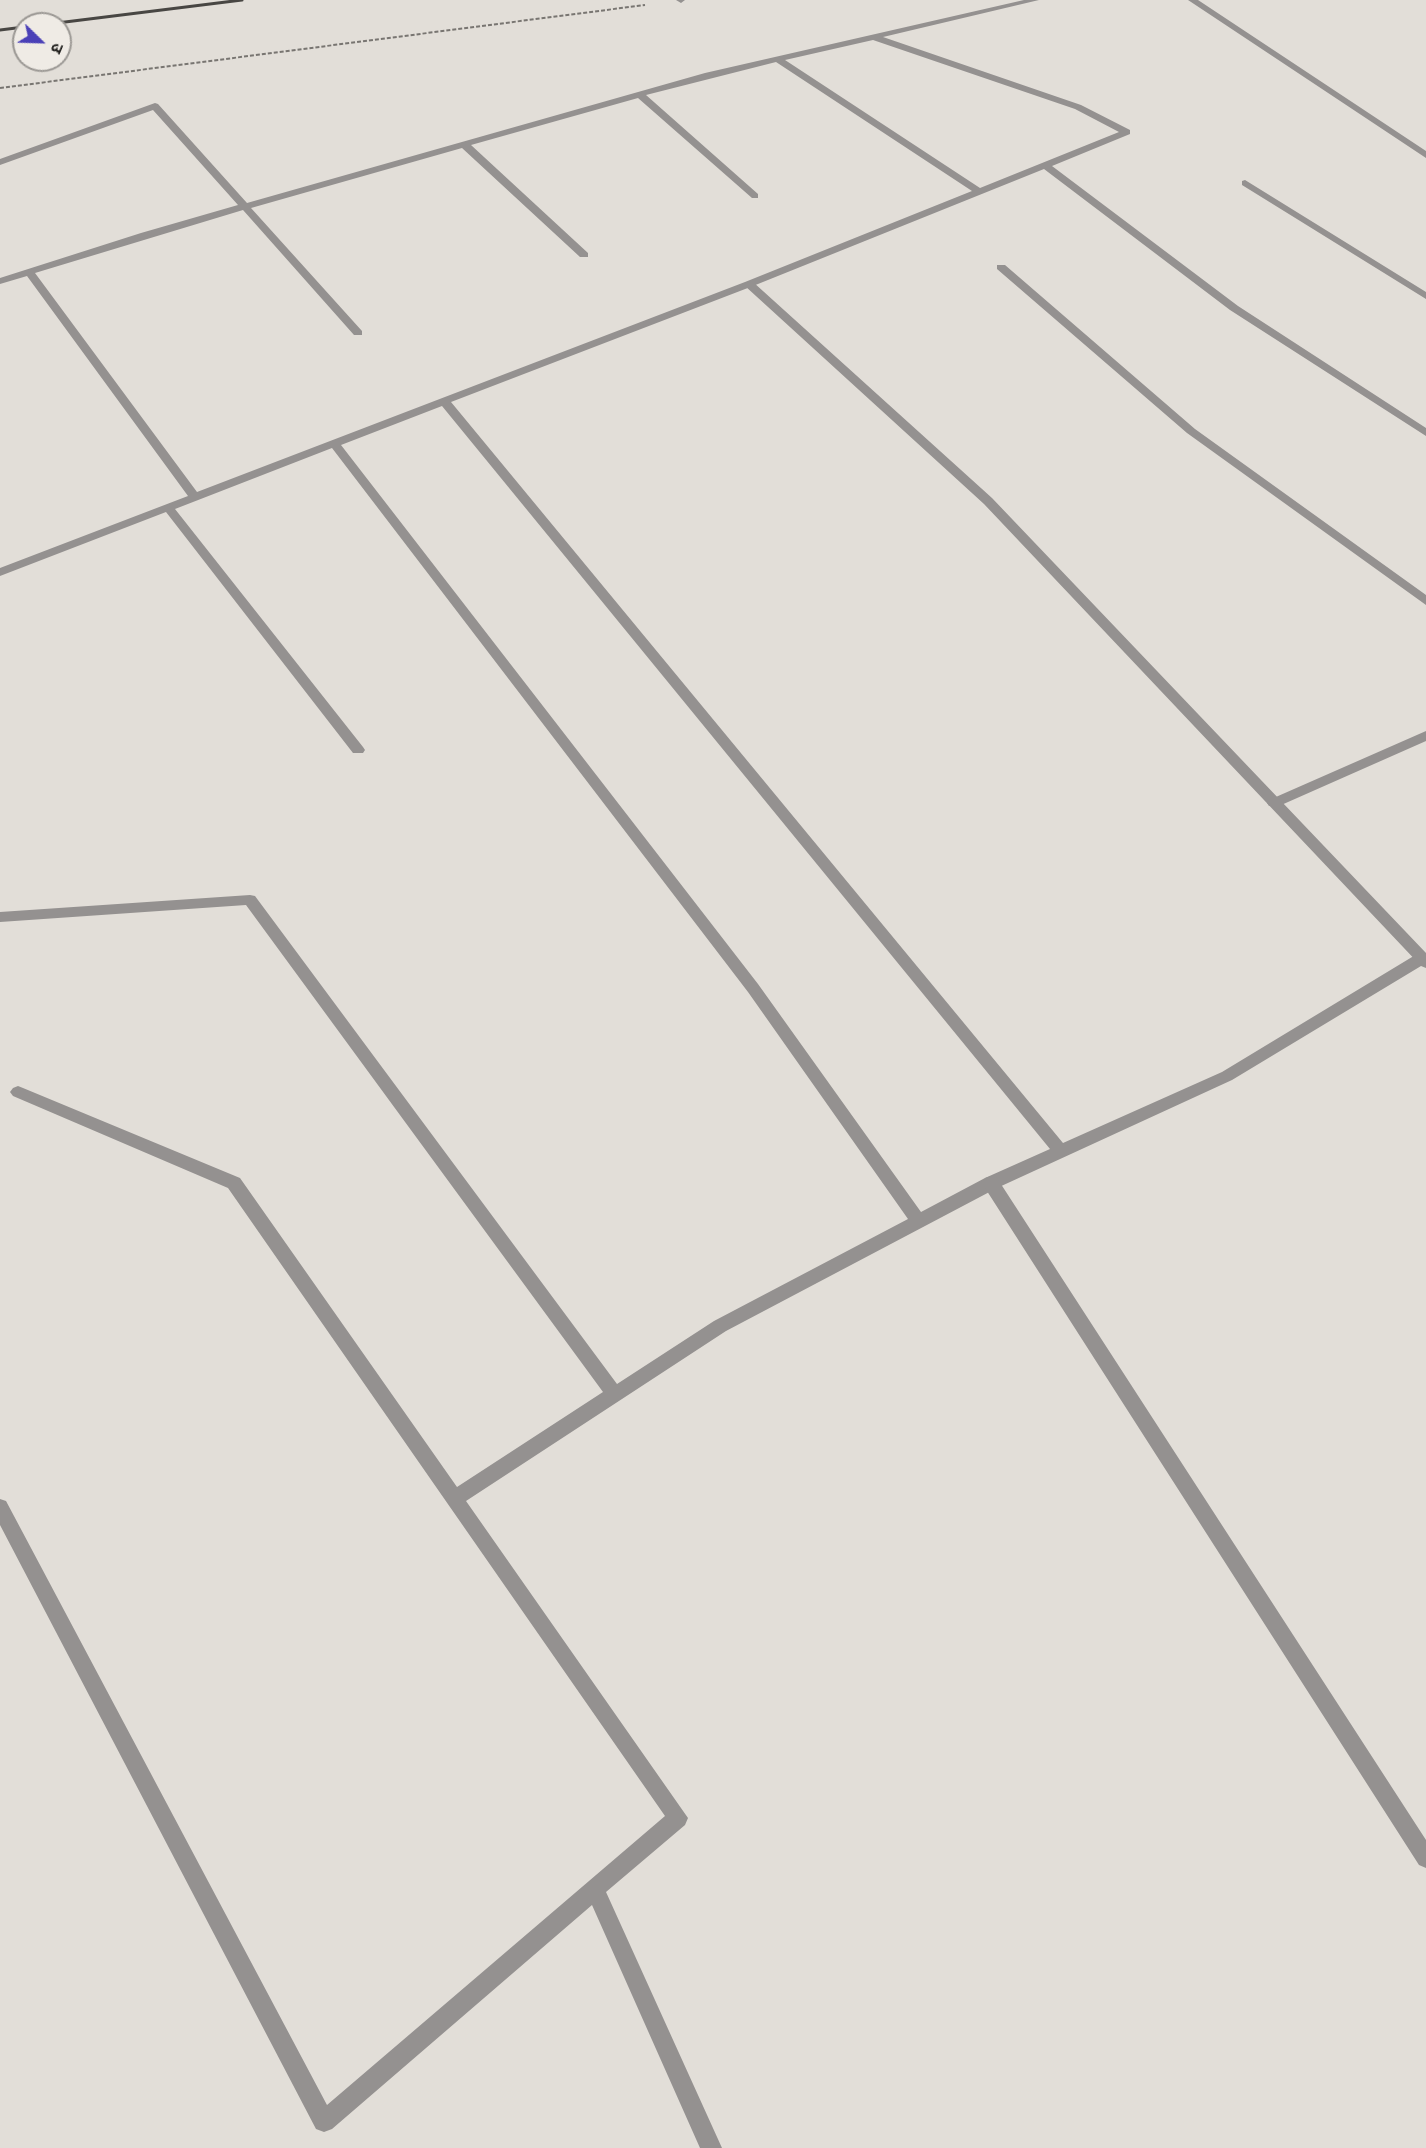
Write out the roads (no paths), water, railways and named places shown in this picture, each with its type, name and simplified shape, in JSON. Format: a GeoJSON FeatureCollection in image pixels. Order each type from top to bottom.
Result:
{"type":"FeatureCollection","features":[{"type":"Feature","properties":{"kind":"street"},"geometry":{"type":"LineString","coordinates":[[0,282],[144,235],[640,94],[777,59],[1035,0]]}},
{"type":"Feature","properties":{"kind":"street"},"geometry":{"type":"LineString","coordinates":[[1192,0],[1426,155]]}},
{"type":"Feature","properties":{"kind":"street"},"geometry":{"type":"LineString","coordinates":[[0,572],[749,284],[1127,132],[1078,107],[874,37]]}},
{"type":"Feature","properties":{"kind":"street"},"geometry":{"type":"LineString","coordinates":[[777,59],[980,191]]}},
{"type":"Feature","properties":{"kind":"street"},"geometry":{"type":"LineString","coordinates":[[640,94],[755,196]]}},
{"type":"Feature","properties":{"kind":"street"},"geometry":{"type":"LineString","coordinates":[[0,162],[155,106],[358,333]]}},
{"type":"Feature","properties":{"kind":"street"},"geometry":{"type":"LineString","coordinates":[[464,144],[584,255]]}},
{"type":"Feature","properties":{"kind":"street"},"geometry":{"type":"LineString","coordinates":[[1045,165],[1234,308],[1426,433]]}},
{"type":"Feature","properties":{"kind":"street"},"geometry":{"type":"LineString","coordinates":[[1245,183],[1426,296]]}},
{"type":"Feature","properties":{"kind":"street"},"geometry":{"type":"LineString","coordinates":[[1001,267],[1191,431],[1426,601]]}},
{"type":"Feature","properties":{"kind":"street"},"geometry":{"type":"LineString","coordinates":[[29,272],[195,496]]}},
{"type":"Feature","properties":{"kind":"street"},"geometry":{"type":"LineString","coordinates":[[455,1498],[720,1326],[991,1184],[1227,1076],[1424,960],[988,501],[749,284]]}},
{"type":"Feature","properties":{"kind":"street"},"geometry":{"type":"LineString","coordinates":[[444,400],[1061,1152]]}},
{"type":"Feature","properties":{"kind":"street"},"geometry":{"type":"LineString","coordinates":[[334,443],[753,988],[919,1222]]}},
{"type":"Feature","properties":{"kind":"street"},"geometry":{"type":"LineString","coordinates":[[168,507],[358,750]]}},
{"type":"Feature","properties":{"kind":"street"},"geometry":{"type":"LineString","coordinates":[[1274,803],[1426,736]]}},
{"type":"Feature","properties":{"kind":"street"},"geometry":{"type":"LineString","coordinates":[[0,917],[250,900],[615,1395]]}},
{"type":"Feature","properties":{"kind":"street"},"geometry":{"type":"LineString","coordinates":[[0,1507],[324,2121],[678,1818],[234,1183],[18,1092]]}},
{"type":"Feature","properties":{"kind":"street"},"geometry":{"type":"LineString","coordinates":[[991,1184],[1426,1858]]}},
{"type":"Feature","properties":{"kind":"street"},"geometry":{"type":"LineString","coordinates":[[595,1890],[711,2148]]}},
{"type":"Feature","properties":{"kind":"railway"},"geometry":{"type":"LineString","coordinates":[[72,21],[242,0]]}},
{"type":"Feature","properties":{"kind":"railway"},"geometry":{"type":"LineString","coordinates":[[0,30],[12,28]]}}]}
